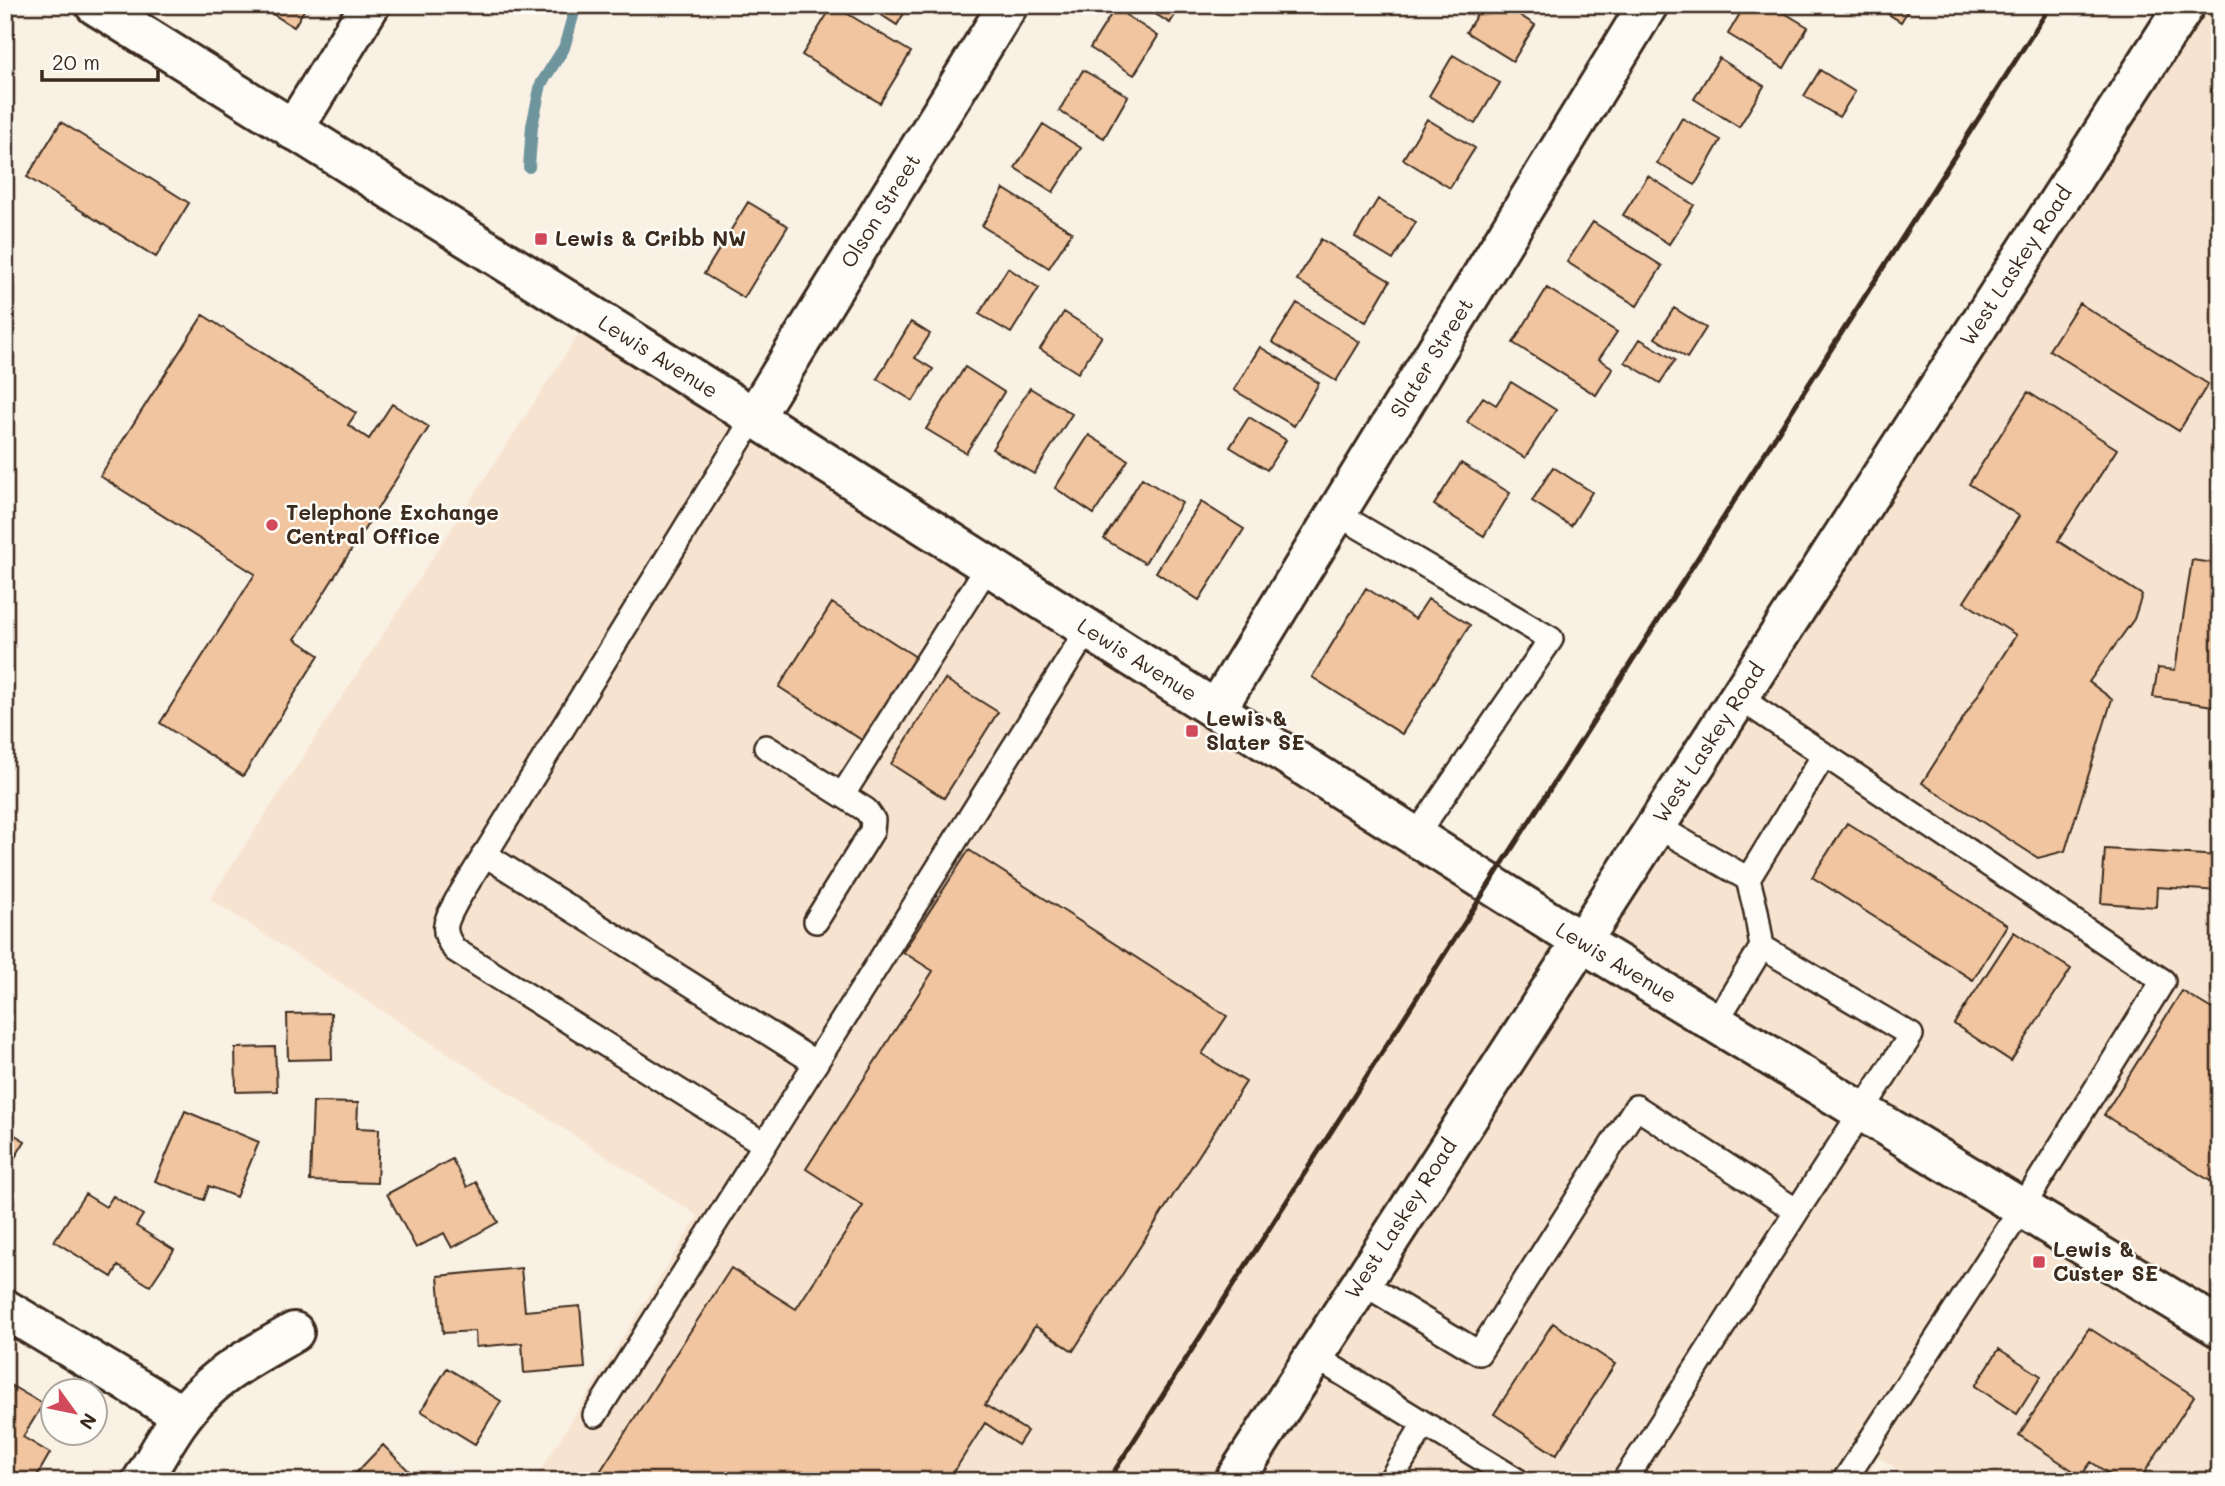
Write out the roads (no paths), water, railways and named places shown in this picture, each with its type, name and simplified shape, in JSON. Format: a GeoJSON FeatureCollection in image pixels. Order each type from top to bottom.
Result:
{"type":"FeatureCollection","features":[{"type":"Feature","properties":{"kind":"main road","name":"Lewis Avenue"},"geometry":{"type":"LineString","coordinates":[[95,5],[754,417],[1580,942],[2220,1328]]}},
{"type":"Feature","properties":{"kind":"main road"},"geometry":{"type":"LineString","coordinates":[[293,130],[370,5]]}},
{"type":"Feature","properties":{"kind":"main road","name":"Olson Street"},"geometry":{"type":"LineString","coordinates":[[754,417],[1008,5]]}},
{"type":"Feature","properties":{"kind":"main road","name":"Slater Street"},"geometry":{"type":"LineString","coordinates":[[1216,710],[1648,5]]}},
{"type":"Feature","properties":{"kind":"main road","name":"West Laskey Road"},"geometry":{"type":"LineString","coordinates":[[1234,1481],[2185,5]]}},
{"type":"Feature","properties":{"kind":"main road"},"geometry":{"type":"LineString","coordinates":[[5,1309],[182,1415]]}},
{"type":"Feature","properties":{"kind":"main road"},"geometry":{"type":"LineString","coordinates":[[142,1481],[182,1415],[204,1391],[248,1359],[294,1332]]}},
{"type":"Feature","properties":{"kind":"lane"},"geometry":{"type":"LineString","coordinates":[[754,417],[484,854],[445,923],[446,938],[455,950],[765,1144]]}},
{"type":"Feature","properties":{"kind":"lane"},"geometry":{"type":"LineString","coordinates":[[1336,513],[1551,639],[1416,837]]}},
{"type":"Feature","properties":{"kind":"lane"},"geometry":{"type":"LineString","coordinates":[[843,794],[988,566]]}},
{"type":"Feature","properties":{"kind":"lane"},"geometry":{"type":"LineString","coordinates":[[595,1415],[1088,629]]}},
{"type":"Feature","properties":{"kind":"lane"},"geometry":{"type":"LineString","coordinates":[[1738,698],[2163,981],[2022,1208],[1844,1481]]}},
{"type":"Feature","properties":{"kind":"lane"},"geometry":{"type":"LineString","coordinates":[[766,747],[843,794],[866,810],[873,820],[872,831],[816,921]]}},
{"type":"Feature","properties":{"kind":"lane"},"geometry":{"type":"LineString","coordinates":[[1715,1023],[1762,947],[1748,879],[1824,755]]}},
{"type":"Feature","properties":{"kind":"lane"},"geometry":{"type":"LineString","coordinates":[[1656,825],[1748,879]]}},
{"type":"Feature","properties":{"kind":"lane"},"geometry":{"type":"LineString","coordinates":[[484,854],[816,1063]]}},
{"type":"Feature","properties":{"kind":"lane"},"geometry":{"type":"LineString","coordinates":[[1624,1481],[1911,1035],[1762,947]]}},
{"type":"Feature","properties":{"kind":"lane"},"geometry":{"type":"LineString","coordinates":[[1361,1282],[1479,1353],[1636,1107],[1797,1211]]}},
{"type":"Feature","properties":{"kind":"lane"},"geometry":{"type":"LineString","coordinates":[[1314,1356],[1518,1481]]}},
{"type":"Feature","properties":{"kind":"lane"},"geometry":{"type":"LineString","coordinates":[[1390,1481],[1424,1424]]}},
{"type":"Feature","properties":{"kind":"waterway"},"geometry":{"type":"LineString","coordinates":[[529,167],[532,126],[541,84],[564,48],[576,5]]}},
{"type":"Feature","properties":{"kind":"railway"},"geometry":{"type":"LineString","coordinates":[[1108,1481],[2051,5]]}},
{"type":"Feature","properties":{"kind":"place","name":"Lewis & Cribb NW"},"geometry":{"type":"Point","coordinates":[541,239]}},
{"type":"Feature","properties":{"kind":"place","name":"Telephone Exchange Central Office"},"geometry":{"type":"Point","coordinates":[272,525]}},
{"type":"Feature","properties":{"kind":"place","name":"Lewis & Slater SE"},"geometry":{"type":"Point","coordinates":[1192,731]}},
{"type":"Feature","properties":{"kind":"place","name":"Lewis & Custer SE"},"geometry":{"type":"Point","coordinates":[2039,1262]}}]}
